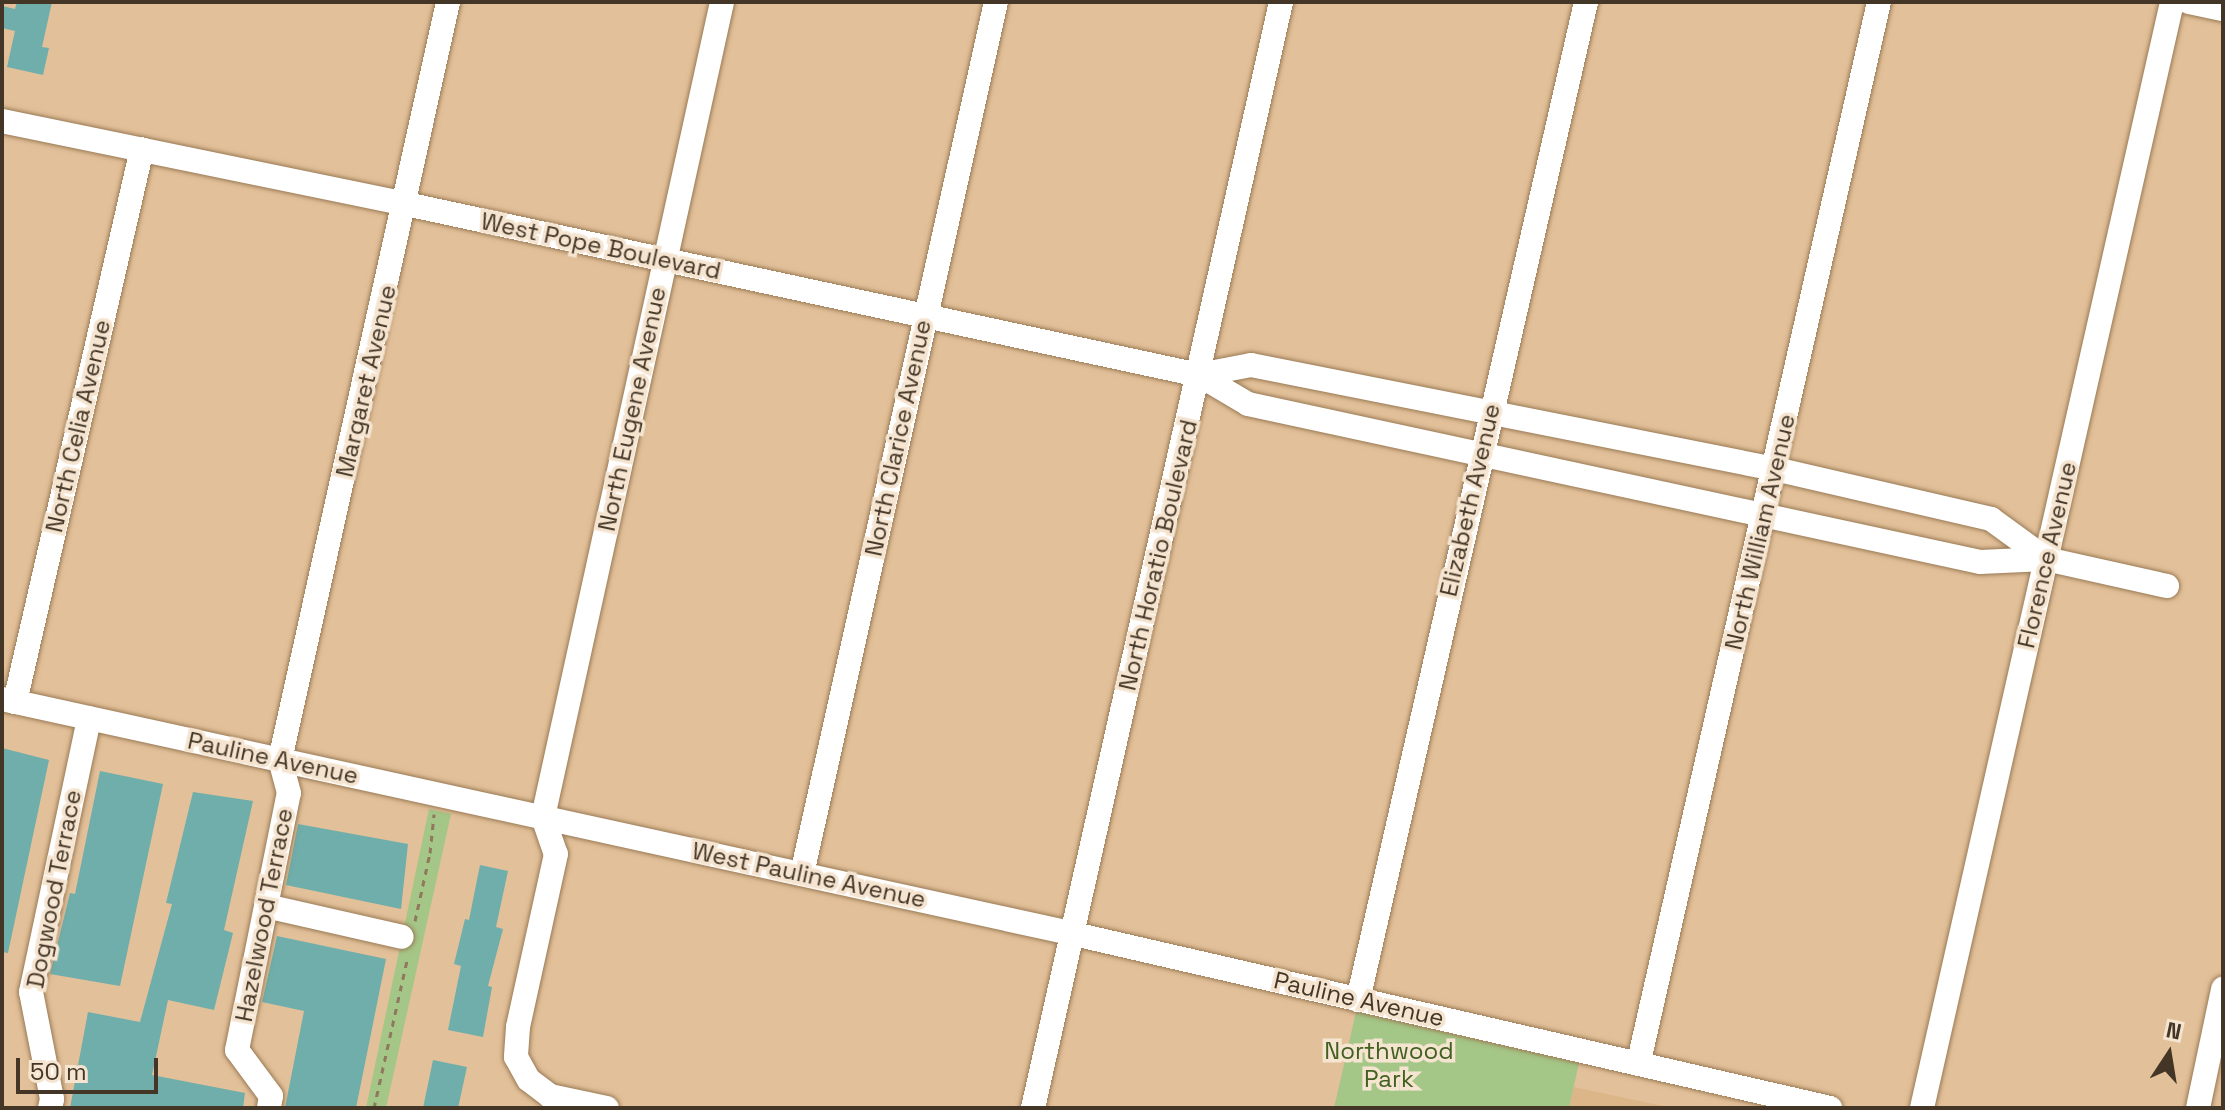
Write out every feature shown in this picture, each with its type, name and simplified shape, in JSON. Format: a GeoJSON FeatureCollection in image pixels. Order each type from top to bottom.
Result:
{"type":"FeatureCollection","features":[{"type":"Feature","properties":{"kind":"street","name":"Margaret Avenue"},"geometry":{"type":"LineString","coordinates":[[280,760],[406,204],[448,2]]}},
{"type":"Feature","properties":{"kind":"street","name":"North Eugene Avenue"},"geometry":{"type":"LineString","coordinates":[[543,817],[722,2]]}},
{"type":"Feature","properties":{"kind":"street","name":"North Clarice Avenue"},"geometry":{"type":"LineString","coordinates":[[802,874],[996,2]]}},
{"type":"Feature","properties":{"kind":"street","name":"North Horatio Boulevard"},"geometry":{"type":"LineString","coordinates":[[1033,1108],[1281,2]]}},
{"type":"Feature","properties":{"kind":"street","name":"Elizabeth Avenue"},"geometry":{"type":"LineString","coordinates":[[1358,1000],[1490,411],[1586,2]]}},
{"type":"Feature","properties":{"kind":"street","name":"North William Avenue"},"geometry":{"type":"LineString","coordinates":[[1639,1061],[1879,2]]}},
{"type":"Feature","properties":{"kind":"street","name":"Florence Avenue"},"geometry":{"type":"LineString","coordinates":[[1922,1108],[2172,2]]}},
{"type":"Feature","properties":{"kind":"street"},"geometry":{"type":"LineString","coordinates":[[2189,2],[2223,9]]}},
{"type":"Feature","properties":{"kind":"street","name":"West Pope Boulevard"},"geometry":{"type":"LineString","coordinates":[[2,121],[406,204],[1199,375],[1248,404],[1980,562],[2046,559],[2167,586]]}},
{"type":"Feature","properties":{"kind":"street","name":"North Celia Avenue"},"geometry":{"type":"LineString","coordinates":[[8,701],[142,149]]}},
{"type":"Feature","properties":{"kind":"street","name":"West Pope Boulevard"},"geometry":{"type":"LineString","coordinates":[[1199,375],[1251,365],[1775,469],[1991,519],[2046,559]]}},
{"type":"Feature","properties":{"kind":"street","name":"Pauline Avenue"},"geometry":{"type":"LineString","coordinates":[[8,701],[543,817]]}},
{"type":"Feature","properties":{"kind":"street","name":"Dogwood Terrace"},"geometry":{"type":"LineString","coordinates":[[50,1108],[52,1099],[31,992],[89,718]]}},
{"type":"Feature","properties":{"kind":"street","name":"Hazelwood Terrace"},"geometry":{"type":"LineString","coordinates":[[269,1108],[271,1096],[237,1050],[289,793],[280,760]]}},
{"type":"Feature","properties":{"kind":"street"},"geometry":{"type":"LineString","coordinates":[[543,817],[556,854],[518,1027],[516,1057],[529,1080],[550,1096],[607,1108]]}},
{"type":"Feature","properties":{"kind":"street","name":"West Pauline Avenue"},"geometry":{"type":"LineString","coordinates":[[543,817],[1074,934]]}},
{"type":"Feature","properties":{"kind":"street"},"geometry":{"type":"LineString","coordinates":[[266,906],[402,937]]}},
{"type":"Feature","properties":{"kind":"street","name":"Pauline Avenue"},"geometry":{"type":"LineString","coordinates":[[1074,934],[1639,1061],[1817,1107]]}},
{"type":"Feature","properties":{"kind":"street"},"geometry":{"type":"LineString","coordinates":[[2198,1108],[2223,989]]}},
{"type":"Feature","properties":{"kind":"shaded area"},"geometry":{"type":"Polygon","coordinates":[[[1574,1087],[1672,1108],[1569,1108],[1574,1087]]]}},
{"type":"Feature","properties":{"kind":"green space"},"geometry":{"type":"Polygon","coordinates":[[[429,809],[451,814],[386,1108],[366,1108],[429,809]]]}},
{"type":"Feature","properties":{"kind":"green space","name":"Northwood Park"},"geometry":{"type":"Polygon","coordinates":[[[1356,1012],[1579,1063],[1569,1108],[1334,1108],[1356,1012]]]}},
{"type":"Feature","properties":{"kind":"building"},"geometry":{"type":"Polygon","coordinates":[[[17,2],[52,2],[42,47],[49,48],[43,75],[7,67],[15,31],[2,28],[2,6],[15,9],[17,2]]]}},
{"type":"Feature","properties":{"kind":"building"},"geometry":{"type":"Polygon","coordinates":[[[2,748],[49,760],[8,953],[2,952],[2,748]]]}},
{"type":"Feature","properties":{"kind":"building"},"geometry":{"type":"Polygon","coordinates":[[[100,771],[163,784],[120,986],[50,974],[70,893],[75,894],[100,771]]]}},
{"type":"Feature","properties":{"kind":"building"},"geometry":{"type":"Polygon","coordinates":[[[193,792],[253,801],[224,930],[233,933],[214,1010],[168,1000],[152,1075],[245,1093],[243,1108],[70,1108],[88,1012],[140,1022],[172,904],[166,903],[193,792]]]}},
{"type":"Feature","properties":{"kind":"building"},"geometry":{"type":"Polygon","coordinates":[[[298,824],[408,844],[401,909],[286,885],[298,824]]]}},
{"type":"Feature","properties":{"kind":"building"},"geometry":{"type":"Polygon","coordinates":[[[480,865],[508,871],[496,927],[503,929],[488,986],[492,987],[483,1037],[448,1030],[461,966],[454,964],[465,919],[469,920],[480,865]]]}},
{"type":"Feature","properties":{"kind":"building"},"geometry":{"type":"Polygon","coordinates":[[[277,936],[386,959],[356,1108],[285,1108],[304,1011],[262,1002],[277,936]]]}},
{"type":"Feature","properties":{"kind":"building"},"geometry":{"type":"Polygon","coordinates":[[[433,1060],[467,1067],[458,1108],[423,1108],[433,1060]]]}}]}
